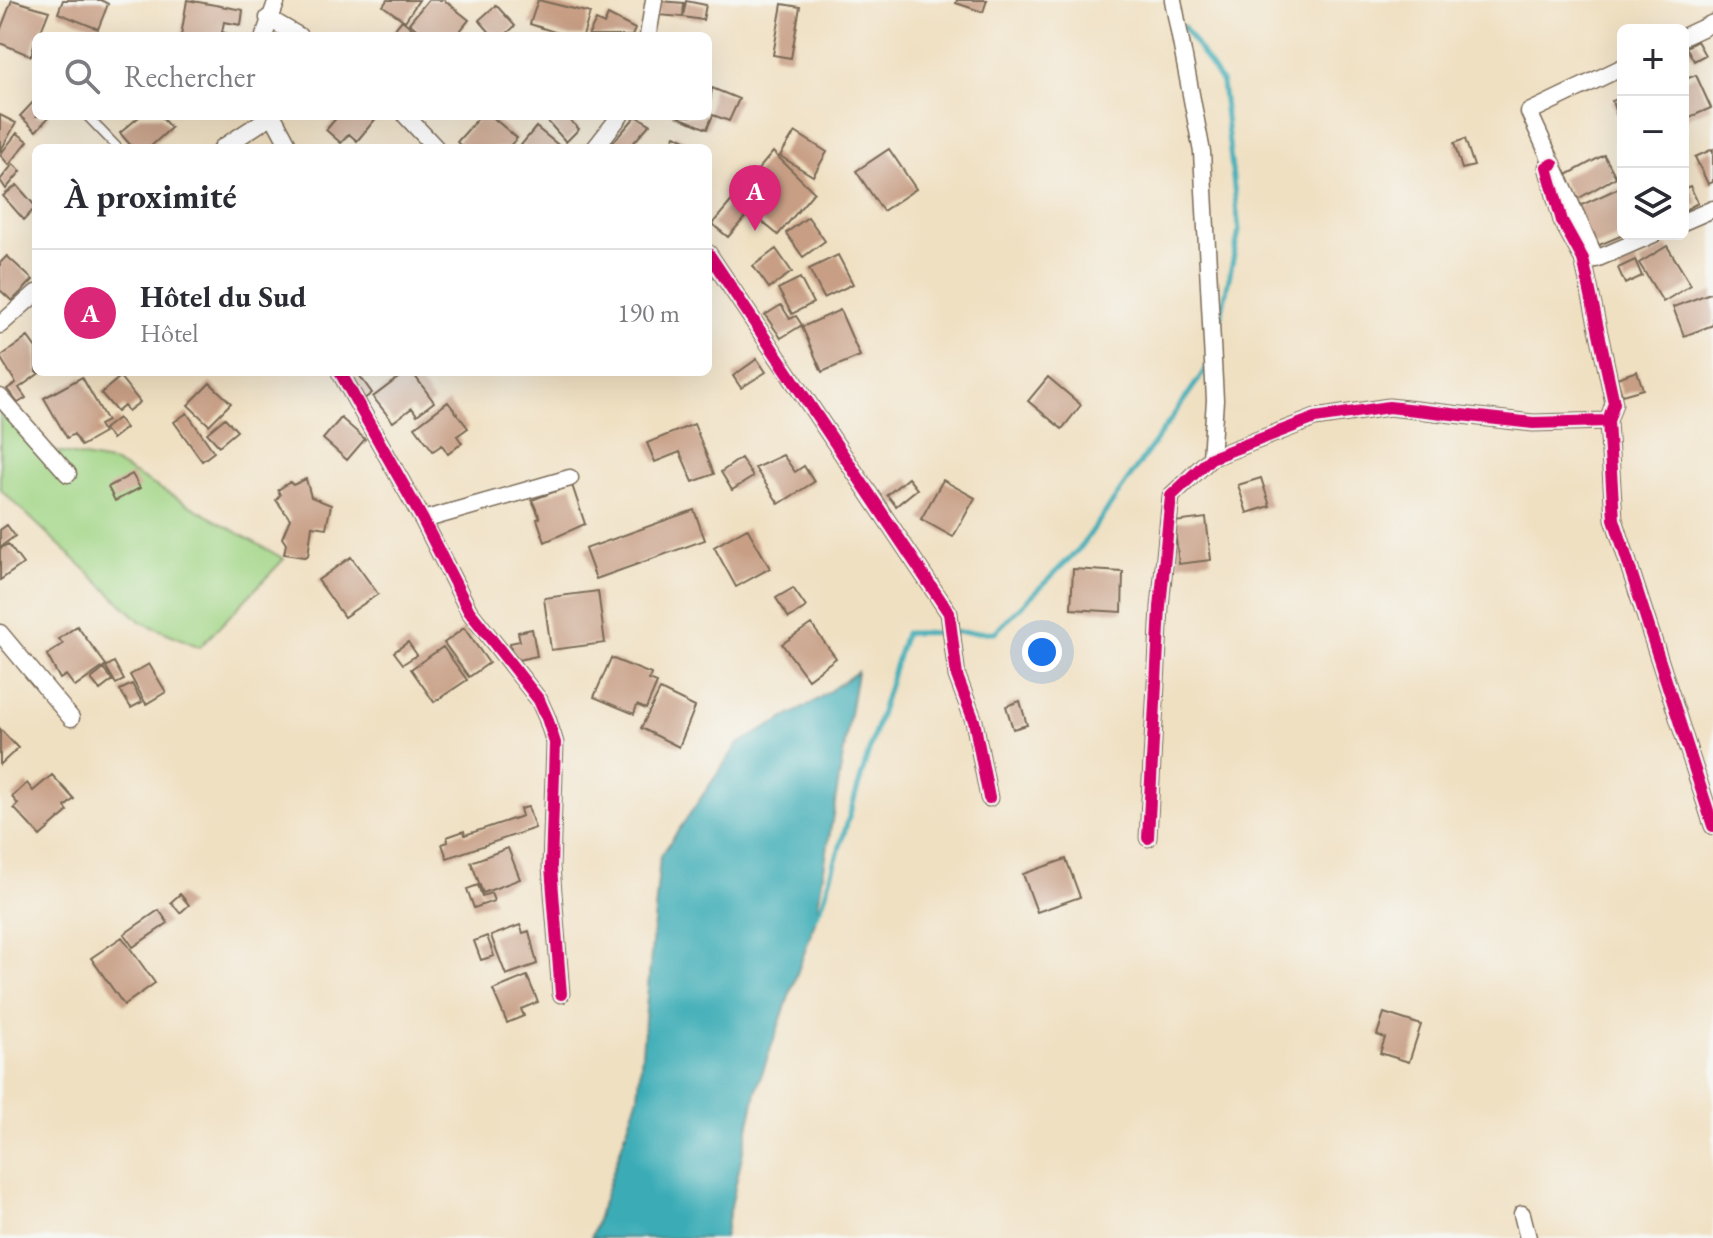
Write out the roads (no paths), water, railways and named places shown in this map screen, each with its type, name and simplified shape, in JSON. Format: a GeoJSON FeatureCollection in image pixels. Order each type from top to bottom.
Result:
{"type":"FeatureCollection","features":[{"type":"Feature","properties":{"kind":"street"},"geometry":{"type":"LineString","coordinates":[[265,32],[277,0]]}},
{"type":"Feature","properties":{"kind":"street"},"geometry":{"type":"LineString","coordinates":[[649,32],[654,0]]}},
{"type":"Feature","properties":{"kind":"street"},"geometry":{"type":"LineString","coordinates":[[1173,0],[1202,152],[1215,400],[1211,458]]}},
{"type":"Feature","properties":{"kind":"street"},"geometry":{"type":"LineString","coordinates":[[268,18],[292,32]]}},
{"type":"Feature","properties":{"kind":"street"},"geometry":{"type":"LineString","coordinates":[[1689,34],[1713,23]]}},
{"type":"Feature","properties":{"kind":"street"},"geometry":{"type":"LineString","coordinates":[[1617,70],[1529,112],[1596,259],[1640,240]]}},
{"type":"Feature","properties":{"kind":"street"},"geometry":{"type":"LineString","coordinates":[[228,144],[266,120]]}},
{"type":"Feature","properties":{"kind":"street"},"geometry":{"type":"LineString","coordinates":[[274,120],[288,144]]}},
{"type":"Feature","properties":{"kind":"street"},"geometry":{"type":"LineString","coordinates":[[410,120],[432,144]]}},
{"type":"Feature","properties":{"kind":"street"},"geometry":{"type":"LineString","coordinates":[[598,144],[617,120]]}},
{"type":"Feature","properties":{"kind":"street"},"geometry":{"type":"LineString","coordinates":[[1553,164],[1547,167],[1562,221],[1583,259],[1614,403],[1608,421],[1614,519],[1713,826]]}},
{"type":"Feature","properties":{"kind":"street"},"geometry":{"type":"LineString","coordinates":[[1689,219],[1713,209]]}},
{"type":"Feature","properties":{"kind":"street"},"geometry":{"type":"LineString","coordinates":[[712,259],[949,613],[957,676],[974,721],[989,798]]}},
{"type":"Feature","properties":{"kind":"street"},"geometry":{"type":"LineString","coordinates":[[0,325],[32,297]]}},
{"type":"Feature","properties":{"kind":"street"},"geometry":{"type":"LineString","coordinates":[[342,376],[423,520],[469,611],[539,700],[555,743],[551,867],[561,994]]}},
{"type":"Feature","properties":{"kind":"street"},"geometry":{"type":"LineString","coordinates":[[0,397],[68,474]]}},
{"type":"Feature","properties":{"kind":"street"},"geometry":{"type":"LineString","coordinates":[[1148,838],[1160,607],[1171,496],[1211,458],[1315,418],[1389,407],[1533,423],[1608,421]]}},
{"type":"Feature","properties":{"kind":"street"},"geometry":{"type":"LineString","coordinates":[[423,520],[570,478]]}},
{"type":"Feature","properties":{"kind":"street"},"geometry":{"type":"LineString","coordinates":[[0,633],[71,718]]}},
{"type":"Feature","properties":{"kind":"street"},"geometry":{"type":"LineString","coordinates":[[1522,1214],[1528,1238]]}},
{"type":"Feature","properties":{"kind":"lane"},"geometry":{"type":"LineString","coordinates":[[91,120],[114,144]]}},
{"type":"Feature","properties":{"kind":"water"},"geometry":{"type":"Polygon","coordinates":[[[857,672],[815,922],[757,1088],[724,1238],[591,1238],[638,1096],[660,857],[738,744],[812,703],[857,672]]]}},
{"type":"Feature","properties":{"kind":"waterway"},"geometry":{"type":"LineString","coordinates":[[1184,27],[1222,83],[1239,231],[1218,330]]}},
{"type":"Feature","properties":{"kind":"waterway"},"geometry":{"type":"LineString","coordinates":[[813,920],[823,902],[905,633],[995,632],[1081,547],[1208,366]]}},
{"type":"Feature","properties":{"kind":"place","name":"Hôtel du Sud"},"geometry":{"type":"Point","coordinates":[755,231]}}]}
